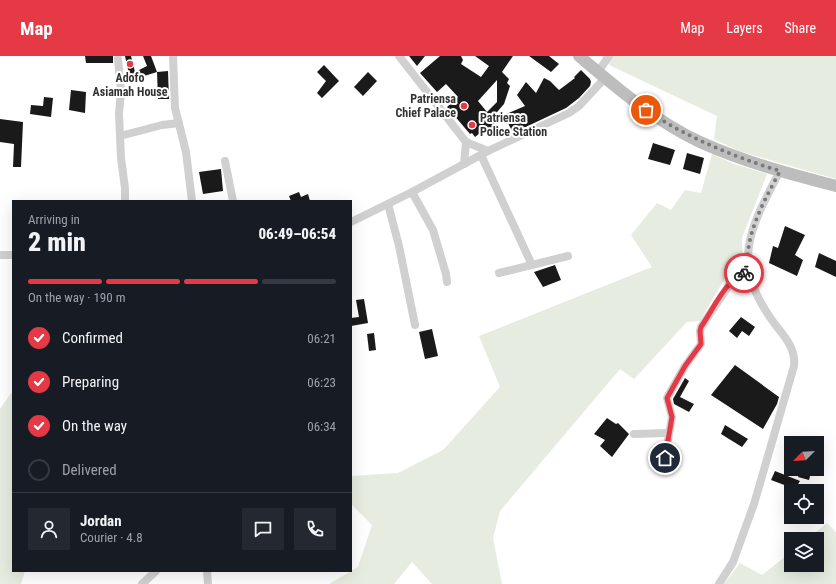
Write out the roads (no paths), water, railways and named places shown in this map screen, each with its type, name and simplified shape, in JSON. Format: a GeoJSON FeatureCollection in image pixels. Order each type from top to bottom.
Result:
{"type":"FeatureCollection","features":[{"type":"Feature","properties":{"kind":"main road"},"geometry":{"type":"LineString","coordinates":[[579,56],[601,75],[665,122],[700,142],[737,157],[780,171],[836,186]]}},
{"type":"Feature","properties":{"kind":"street"},"geometry":{"type":"LineString","coordinates":[[174,56],[175,108],[186,152],[192,200]]}},
{"type":"Feature","properties":{"kind":"street"},"geometry":{"type":"LineString","coordinates":[[400,56],[466,142],[488,150]]}},
{"type":"Feature","properties":{"kind":"street"},"geometry":{"type":"LineString","coordinates":[[352,222],[412,192],[488,150],[569,113],[579,106],[601,75],[609,56]]}},
{"type":"Feature","properties":{"kind":"street"},"geometry":{"type":"LineString","coordinates":[[118,59],[121,91],[119,114],[121,158],[126,188],[125,200]]}},
{"type":"Feature","properties":{"kind":"street"},"geometry":{"type":"LineString","coordinates":[[120,136],[152,127],[179,123]]}},
{"type":"Feature","properties":{"kind":"street"},"geometry":{"type":"LineString","coordinates":[[464,164],[466,142]]}},
{"type":"Feature","properties":{"kind":"street"},"geometry":{"type":"LineString","coordinates":[[481,155],[532,265]]}},
{"type":"Feature","properties":{"kind":"street"},"geometry":{"type":"LineString","coordinates":[[225,161],[233,200]]}},
{"type":"Feature","properties":{"kind":"street"},"geometry":{"type":"LineString","coordinates":[[719,584],[733,562],[754,504],[794,366],[795,359],[791,345],[764,310],[748,270],[748,249],[751,233],[780,171]]}},
{"type":"Feature","properties":{"kind":"street"},"geometry":{"type":"LineString","coordinates":[[412,192],[433,230],[447,282]]}},
{"type":"Feature","properties":{"kind":"street"},"geometry":{"type":"LineString","coordinates":[[388,204],[399,246],[415,325]]}},
{"type":"Feature","properties":{"kind":"street"},"geometry":{"type":"LineString","coordinates":[[0,255],[12,255]]}},
{"type":"Feature","properties":{"kind":"street"},"geometry":{"type":"LineString","coordinates":[[499,273],[568,256]]}},
{"type":"Feature","properties":{"kind":"street"},"geometry":{"type":"LineString","coordinates":[[665,458],[668,444],[668,433],[672,417],[667,398],[685,366],[701,344],[700,329],[734,278],[748,270]]}},
{"type":"Feature","properties":{"kind":"street"},"geometry":{"type":"LineString","coordinates":[[634,434],[668,433]]}},
{"type":"Feature","properties":{"kind":"street"},"geometry":{"type":"LineString","coordinates":[[142,584],[155,572]]}},
{"type":"Feature","properties":{"kind":"street"},"geometry":{"type":"LineString","coordinates":[[207,572],[208,584]]}},
{"type":"Feature","properties":{"kind":"place","name":"Adofo Asiamah House"},"geometry":{"type":"Point","coordinates":[130,64]}},
{"type":"Feature","properties":{"kind":"place","name":"Patriensa Chief Palace"},"geometry":{"type":"Point","coordinates":[464,106]}},
{"type":"Feature","properties":{"kind":"place","name":"Patriensa Police Station"},"geometry":{"type":"Point","coordinates":[472,125]}}]}
